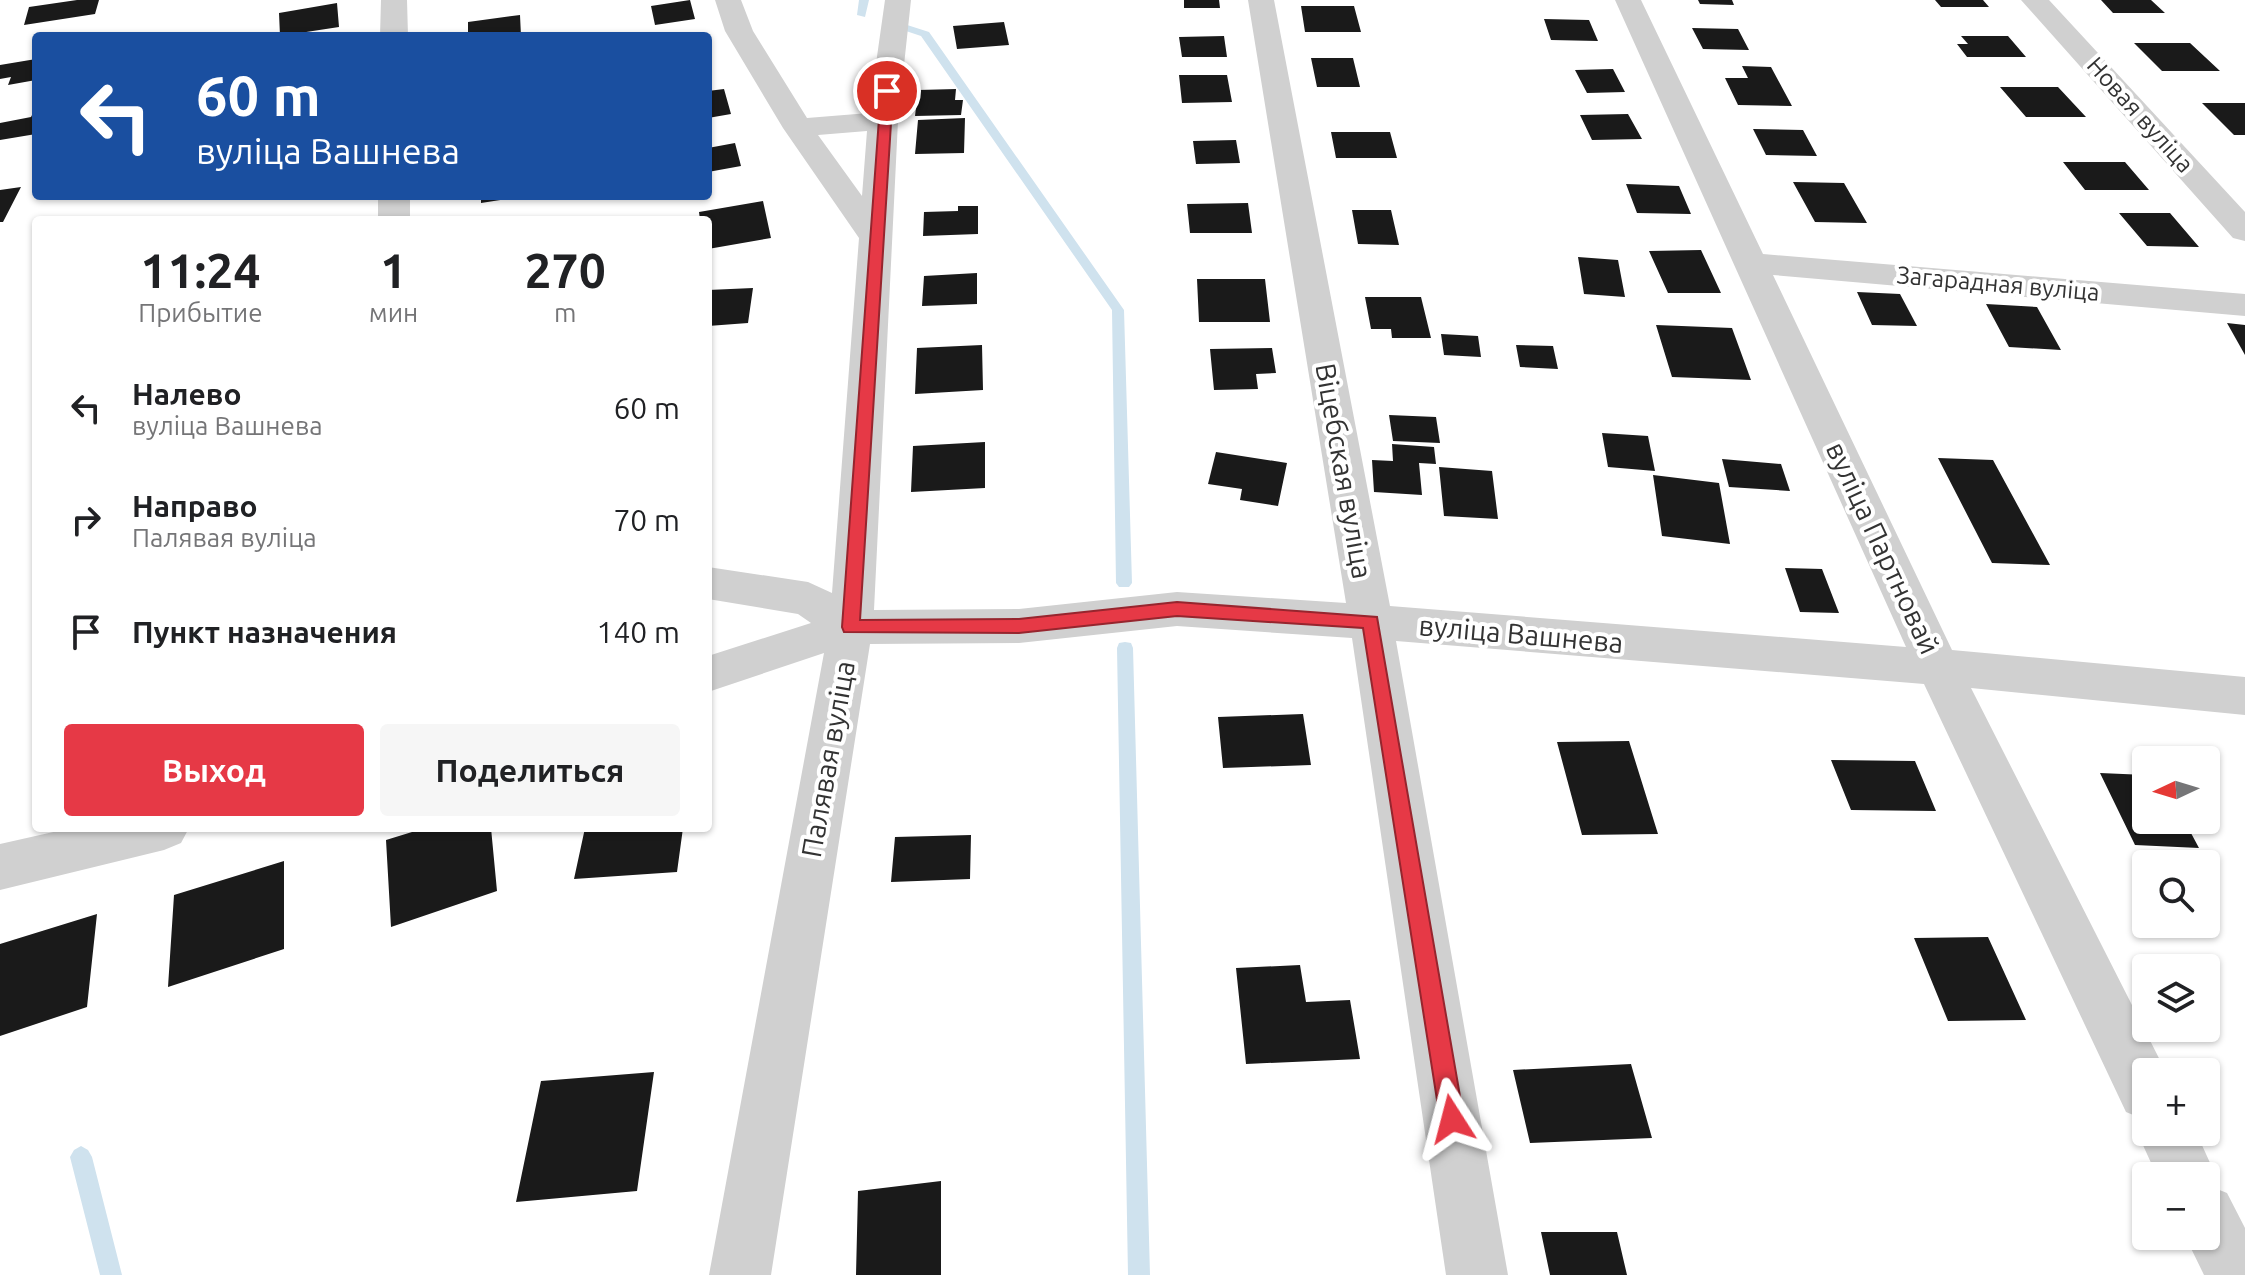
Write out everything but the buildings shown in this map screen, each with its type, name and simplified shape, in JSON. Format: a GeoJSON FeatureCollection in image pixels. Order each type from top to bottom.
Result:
{"type":"FeatureCollection","features":[{"type":"Feature","properties":{"kind":"street"},"geometry":{"type":"LineString","coordinates":[[394,0],[394,32]]}},
{"type":"Feature","properties":{"kind":"street"},"geometry":{"type":"LineString","coordinates":[[728,0],[739,31],[798,128],[876,239]]}},
{"type":"Feature","properties":{"kind":"street","name":"Палявая вуліца"},"geometry":{"type":"LineString","coordinates":[[740,1275],[851,627],[883,121],[898,0]]}},
{"type":"Feature","properties":{"kind":"street","name":"Віцебская вуліца"},"geometry":{"type":"LineString","coordinates":[[1261,0],[1371,622],[1477,1275]]}},
{"type":"Feature","properties":{"kind":"street","name":"вуліца Партновай"},"geometry":{"type":"LineString","coordinates":[[1628,0],[1938,667],[2132,1063]]}},
{"type":"Feature","properties":{"kind":"street","name":"Новая вуліца"},"geometry":{"type":"LineString","coordinates":[[2034,0],[2245,231]]}},
{"type":"Feature","properties":{"kind":"street"},"geometry":{"type":"LineString","coordinates":[[798,128],[883,121]]}},
{"type":"Feature","properties":{"kind":"street","name":"Загарадная вуліца"},"geometry":{"type":"LineString","coordinates":[[1750,263],[2245,305]]}},
{"type":"Feature","properties":{"kind":"street"},"geometry":{"type":"LineString","coordinates":[[712,584],[808,599],[851,627]]}},
{"type":"Feature","properties":{"kind":"street","name":"вуліца Вашнева"},"geometry":{"type":"LineString","coordinates":[[712,673],[851,627],[1019,626],[1177,609],[1938,667],[2245,696]]}},
{"type":"Feature","properties":{"kind":"street"},"geometry":{"type":"LineString","coordinates":[[0,867],[147,832]]}},
{"type":"Feature","properties":{"kind":"street"},"geometry":{"type":"LineString","coordinates":[[2220,1242],[2236,1275]]}},
{"type":"Feature","properties":{"kind":"waterway"},"geometry":{"type":"LineString","coordinates":[[862,15],[864,0]]}},
{"type":"Feature","properties":{"kind":"waterway"},"geometry":{"type":"LineString","coordinates":[[904,27],[925,34],[1118,310],[1124,583]]}},
{"type":"Feature","properties":{"kind":"waterway"},"geometry":{"type":"LineString","coordinates":[[1125,648],[1139,1275]]}},
{"type":"Feature","properties":{"kind":"waterway"},"geometry":{"type":"LineString","coordinates":[[81,1157],[111,1275]]}},
{"type":"Feature","properties":{"kind":"route"},"geometry":{"type":"LineString","coordinates":[[887,91],[851,627],[1019,626],[1177,609],[1371,622],[1452,1119]]}}]}
